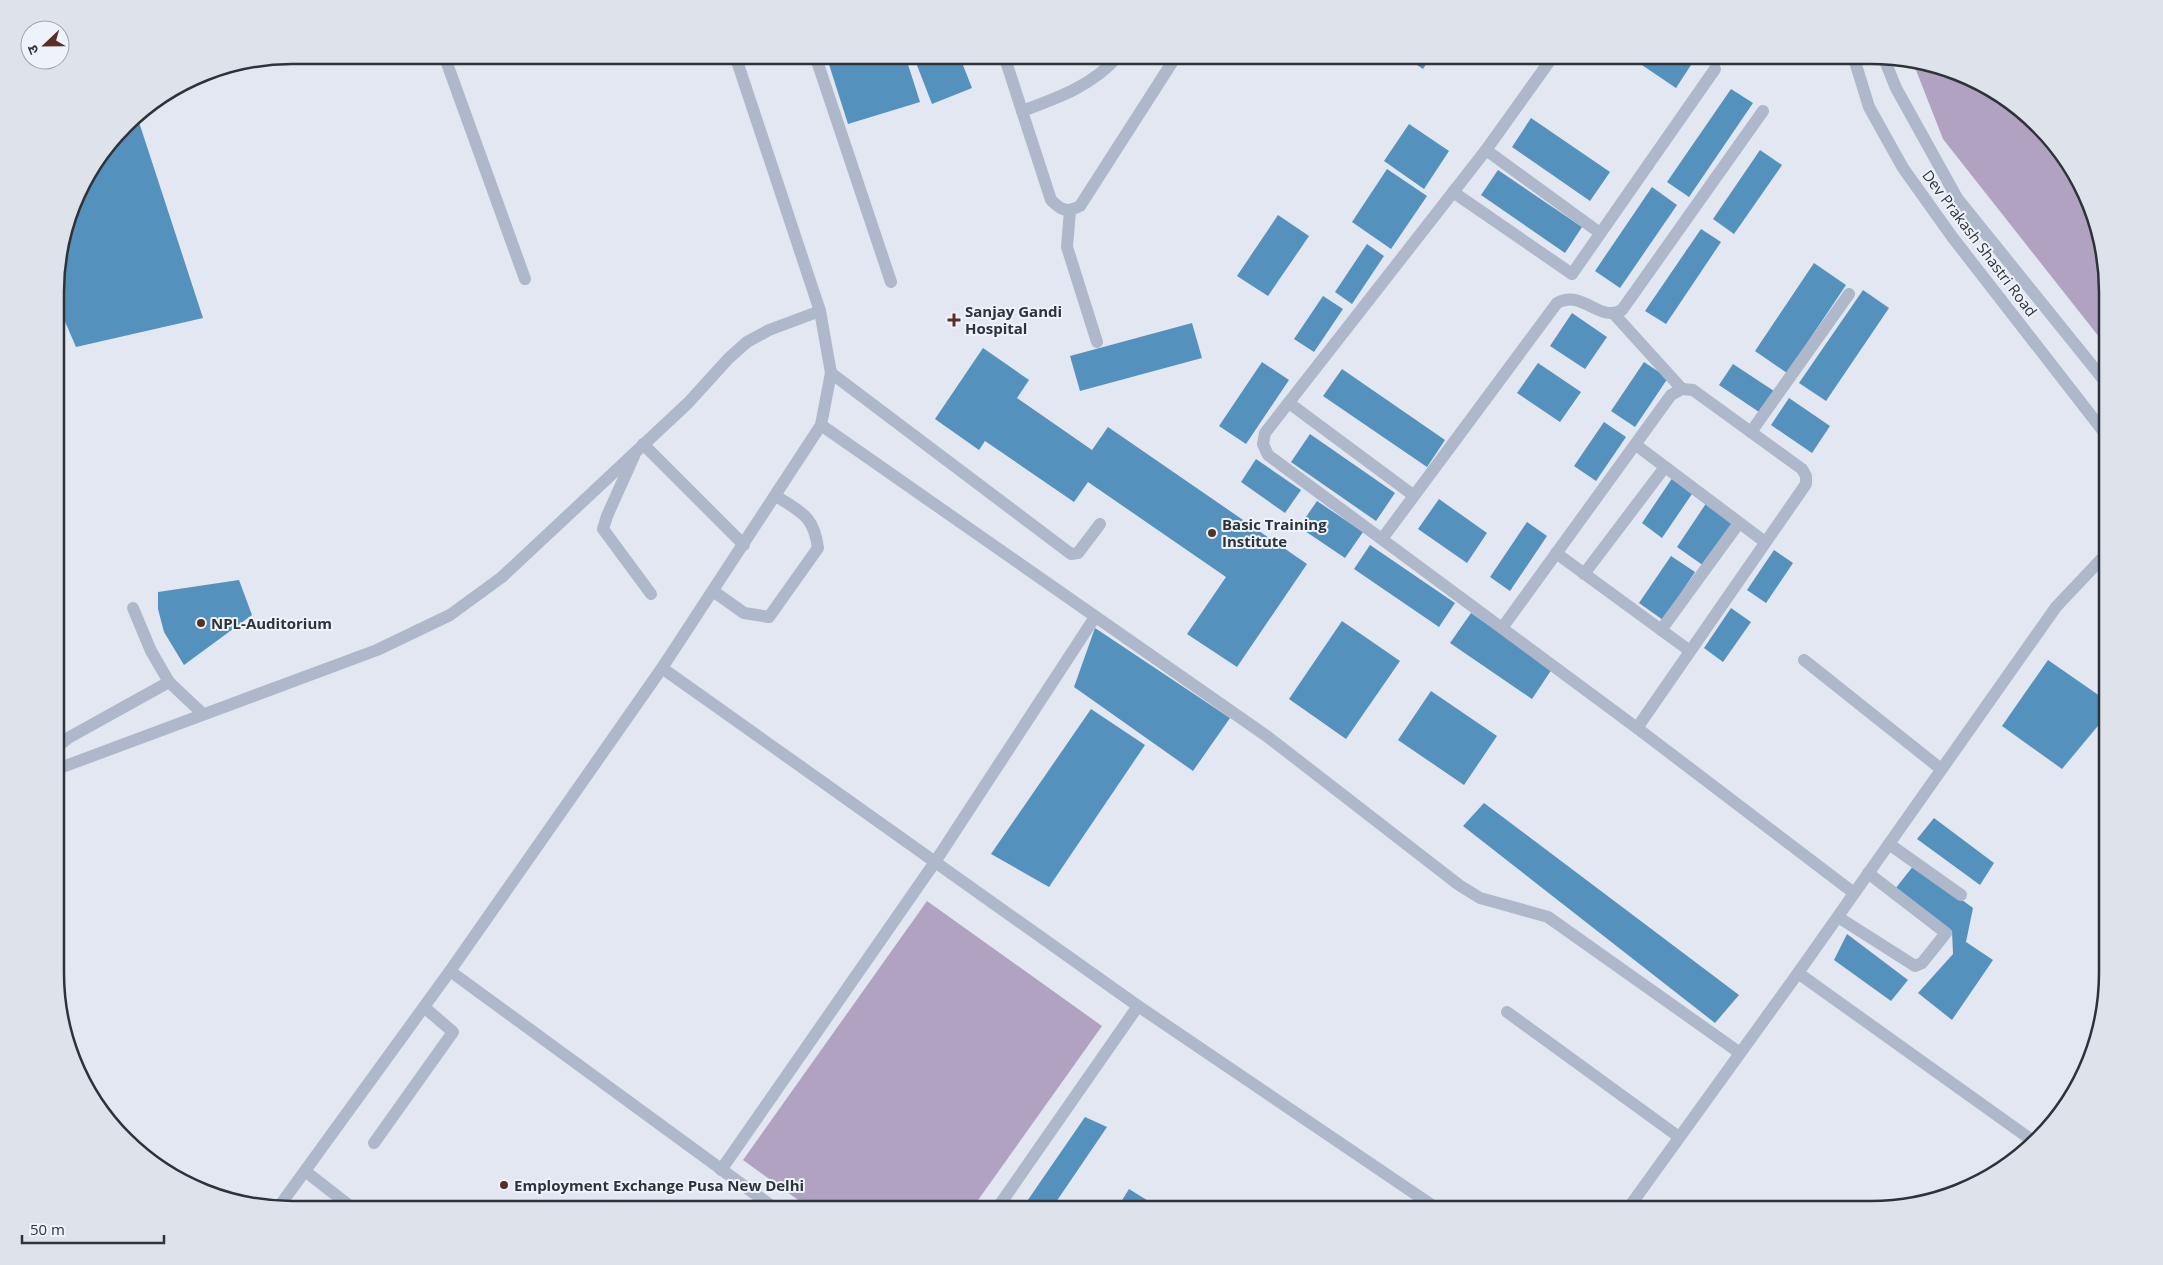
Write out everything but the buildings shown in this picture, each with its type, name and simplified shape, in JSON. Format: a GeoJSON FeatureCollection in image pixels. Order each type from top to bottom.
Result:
{"type":"FeatureCollection","features":[{"type":"Feature","properties":{"kind":"street"},"geometry":{"type":"LineString","coordinates":[[447,64],[525,279]]}},
{"type":"Feature","properties":{"kind":"street"},"geometry":{"type":"LineString","coordinates":[[283,1201],[450,971],[662,668],[821,425],[831,373],[820,311],[738,64]]}},
{"type":"Feature","properties":{"kind":"street"},"geometry":{"type":"LineString","coordinates":[[818,64],[891,282]]}},
{"type":"Feature","properties":{"kind":"street"},"geometry":{"type":"LineString","coordinates":[[1007,64],[1051,200],[1062,210],[1070,211],[1080,206],[1169,64]]}},
{"type":"Feature","properties":{"kind":"street"},"geometry":{"type":"LineString","coordinates":[[1022,111],[1071,93],[1107,69],[1111,64]]}},
{"type":"Feature","properties":{"kind":"street"},"geometry":{"type":"LineString","coordinates":[[1548,64],[1486,150],[1265,433],[1263,444],[1268,455],[1637,728],[1854,893]]}},
{"type":"Feature","properties":{"kind":"street","name":"Dev Prakash Shastri Road"},"geometry":{"type":"LineString","coordinates":[[1855,64],[1869,107],[1903,168],[1953,238],[2099,425]]}},
{"type":"Feature","properties":{"kind":"street","name":"Dev Prakash Shastri Road"},"geometry":{"type":"LineString","coordinates":[[1886,64],[1896,88],[1957,198],[2099,373]]}},
{"type":"Feature","properties":{"kind":"street"},"geometry":{"type":"LineString","coordinates":[[1453,192],[1572,274],[1715,69]]}},
{"type":"Feature","properties":{"kind":"street"},"geometry":{"type":"LineString","coordinates":[[1382,539],[1557,303],[1566,299],[1577,299],[1605,313],[1614,314],[1622,310],[1763,111]]}},
{"type":"Feature","properties":{"kind":"street"},"geometry":{"type":"LineString","coordinates":[[1486,150],[1600,233]]}},
{"type":"Feature","properties":{"kind":"street"},"geometry":{"type":"LineString","coordinates":[[1070,211],[1067,247],[1096,342]]}},
{"type":"Feature","properties":{"kind":"street"},"geometry":{"type":"LineString","coordinates":[[1751,432],[1849,294]]}},
{"type":"Feature","properties":{"kind":"street"},"geometry":{"type":"LineString","coordinates":[[64,765],[377,650],[450,615],[502,577],[688,403],[729,358],[747,342],[769,330],[820,311]]}},
{"type":"Feature","properties":{"kind":"street"},"geometry":{"type":"LineString","coordinates":[[1614,314],[1682,389]]}},
{"type":"Feature","properties":{"kind":"street"},"geometry":{"type":"LineString","coordinates":[[831,373],[1071,554],[1078,553],[1100,524]]}},
{"type":"Feature","properties":{"kind":"street"},"geometry":{"type":"LineString","coordinates":[[1502,628],[1671,395],[1682,389],[1693,390],[1802,469],[1806,476],[1806,484],[1637,728]]}},
{"type":"Feature","properties":{"kind":"street"},"geometry":{"type":"LineString","coordinates":[[1289,403],[1413,495]]}},
{"type":"Feature","properties":{"kind":"street"},"geometry":{"type":"LineString","coordinates":[[821,425],[1268,737],[1459,886],[1480,898],[1548,917],[1740,1053]]}},
{"type":"Feature","properties":{"kind":"street"},"geometry":{"type":"LineString","coordinates":[[1636,445],[1765,542]]}},
{"type":"Feature","properties":{"kind":"street"},"geometry":{"type":"LineString","coordinates":[[640,447],[744,545]]}},
{"type":"Feature","properties":{"kind":"street"},"geometry":{"type":"LineString","coordinates":[[640,447],[607,516],[603,530],[651,594]]}},
{"type":"Feature","properties":{"kind":"street"},"geometry":{"type":"LineString","coordinates":[[1584,574],[1665,467]]}},
{"type":"Feature","properties":{"kind":"street"},"geometry":{"type":"LineString","coordinates":[[713,591],[744,613],[768,617],[818,548],[816,530],[803,513],[776,496]]}},
{"type":"Feature","properties":{"kind":"street"},"geometry":{"type":"LineString","coordinates":[[1661,630],[1739,523]]}},
{"type":"Feature","properties":{"kind":"street"},"geometry":{"type":"LineString","coordinates":[[1556,554],[1690,651]]}},
{"type":"Feature","properties":{"kind":"street"},"geometry":{"type":"LineString","coordinates":[[1633,1201],[1838,917],[2056,607],[2099,562]]}},
{"type":"Feature","properties":{"kind":"street"},"geometry":{"type":"LineString","coordinates":[[133,608],[151,651],[169,682],[204,714]]}},
{"type":"Feature","properties":{"kind":"street"},"geometry":{"type":"LineString","coordinates":[[721,1170],[935,862],[1095,617]]}},
{"type":"Feature","properties":{"kind":"street"},"geometry":{"type":"LineString","coordinates":[[1804,660],[1942,769]]}},
{"type":"Feature","properties":{"kind":"street"},"geometry":{"type":"LineString","coordinates":[[662,668],[1138,1006],[1426,1201]]}},
{"type":"Feature","properties":{"kind":"street"},"geometry":{"type":"LineString","coordinates":[[64,743],[169,682]]}},
{"type":"Feature","properties":{"kind":"street"},"geometry":{"type":"LineString","coordinates":[[1889,844],[1961,895]]}},
{"type":"Feature","properties":{"kind":"street"},"geometry":{"type":"LineString","coordinates":[[1838,917],[1915,966],[1922,963],[1946,933],[1868,873]]}},
{"type":"Feature","properties":{"kind":"street"},"geometry":{"type":"LineString","coordinates":[[450,971],[764,1201]]}},
{"type":"Feature","properties":{"kind":"street"},"geometry":{"type":"LineString","coordinates":[[1798,973],[2029,1138]]}},
{"type":"Feature","properties":{"kind":"street"},"geometry":{"type":"LineString","coordinates":[[1002,1201],[1138,1006]]}},
{"type":"Feature","properties":{"kind":"street"},"geometry":{"type":"LineString","coordinates":[[374,1143],[453,1032],[424,1007]]}},
{"type":"Feature","properties":{"kind":"street"},"geometry":{"type":"LineString","coordinates":[[1507,1012],[1679,1137]]}},
{"type":"Feature","properties":{"kind":"street"},"geometry":{"type":"LineString","coordinates":[[305,1171],[343,1201]]}},
{"type":"Feature","properties":{"kind":"shaded area"},"geometry":{"type":"Polygon","coordinates":[[[1915,68],[1959,81],[1986,94],[2022,120],[2043,141],[2069,178],[2087,218],[2095,247],[2099,276],[2099,337],[1943,139],[1915,68]]]}},
{"type":"Feature","properties":{"kind":"shaded area"},"geometry":{"type":"Polygon","coordinates":[[[927,901],[1102,1026],[977,1201],[800,1201],[743,1160],[927,901]]]}},
{"type":"Feature","properties":{"kind":"place","name":"Sanjay Gandi Hospital"},"geometry":{"type":"Point","coordinates":[954,320]}},
{"type":"Feature","properties":{"kind":"place","name":"Basic Training Institute"},"geometry":{"type":"Point","coordinates":[1212,533]}},
{"type":"Feature","properties":{"kind":"place","name":"NPL-Auditorium"},"geometry":{"type":"Point","coordinates":[201,623]}},
{"type":"Feature","properties":{"kind":"place","name":"Employment Exchange Pusa New Delhi"},"geometry":{"type":"Point","coordinates":[504,1185]}}]}
